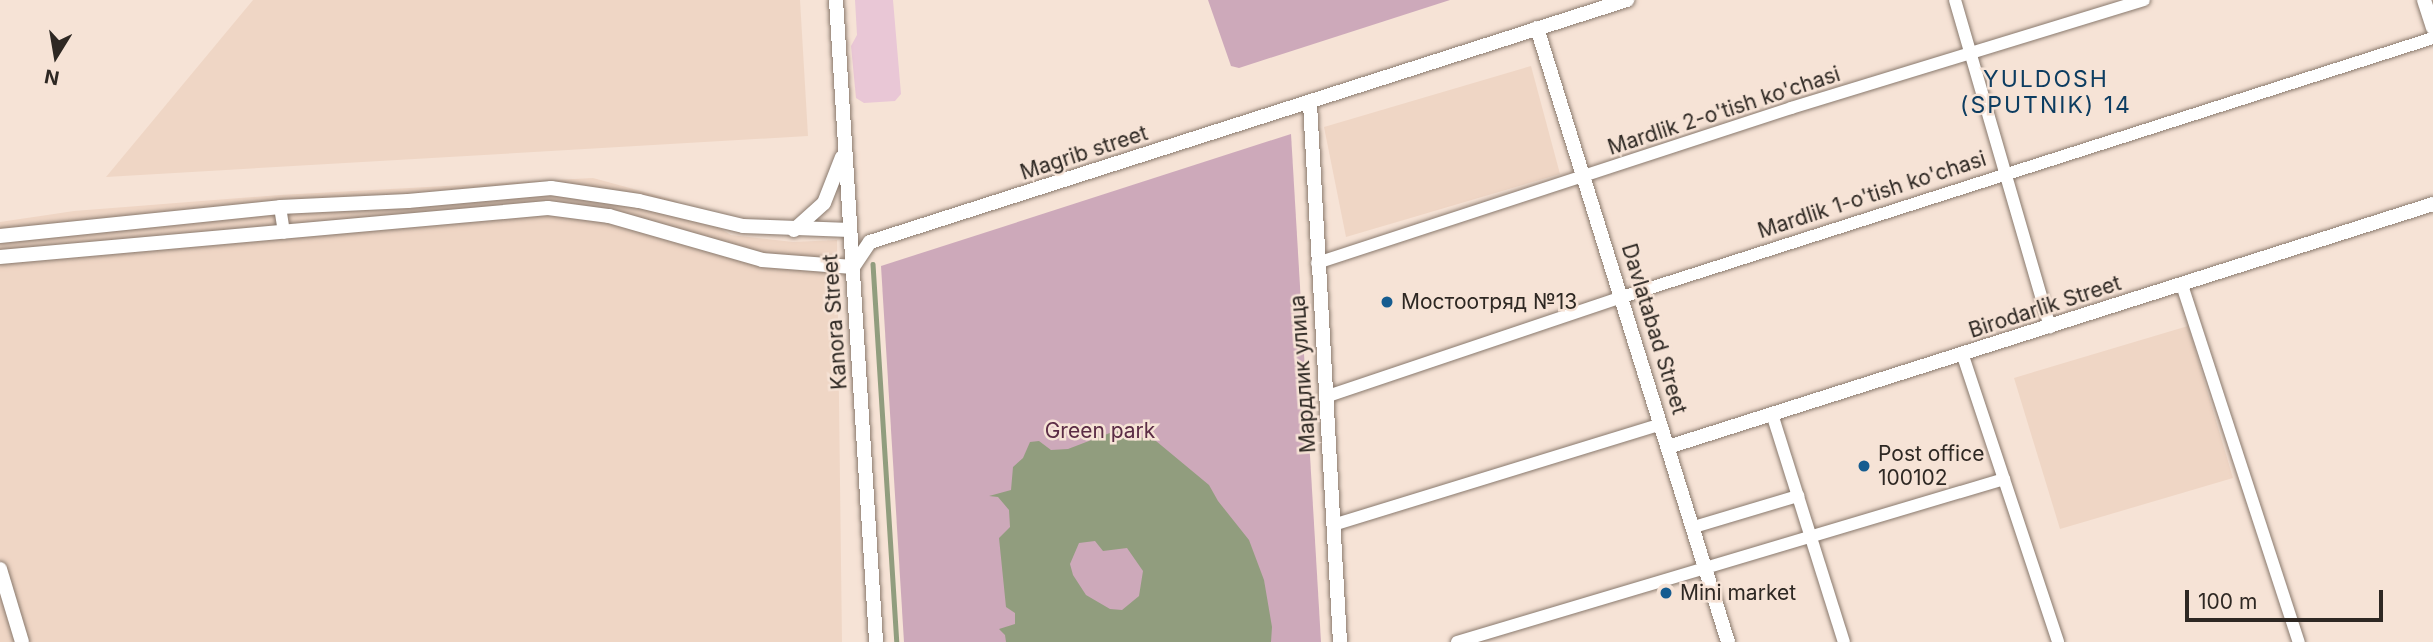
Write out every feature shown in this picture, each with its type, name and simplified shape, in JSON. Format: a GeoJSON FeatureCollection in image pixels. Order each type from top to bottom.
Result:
{"type":"FeatureCollection","features":[{"type":"Feature","properties":{"kind":"street","name":"Kanora Street"},"geometry":{"type":"LineString","coordinates":[[836,0],[876,642]]}},
{"type":"Feature","properties":{"kind":"street","name":"Magrib street"},"geometry":{"type":"LineString","coordinates":[[870,242],[1310,104],[1627,0]]}},
{"type":"Feature","properties":{"kind":"street"},"geometry":{"type":"LineString","coordinates":[[1955,0],[2050,327]]}},
{"type":"Feature","properties":{"kind":"street","name":"Mardlik 2-o'tish ko'chasi"},"geometry":{"type":"LineString","coordinates":[[1317,263],[1585,175],[2144,0]]}},
{"type":"Feature","properties":{"kind":"street"},"geometry":{"type":"LineString","coordinates":[[2424,0],[2433,28]]}},
{"type":"Feature","properties":{"kind":"street","name":"Davlatabad Street"},"geometry":{"type":"LineString","coordinates":[[1537,28],[1585,175],[1728,642]]}},
{"type":"Feature","properties":{"kind":"street","name":"Mardlik 1-o'tish ko'chasi"},"geometry":{"type":"LineString","coordinates":[[1325,397],[2006,172],[2433,38]]}},
{"type":"Feature","properties":{"kind":"street","name":"Мардлик улица"},"geometry":{"type":"LineString","coordinates":[[1310,104],[1340,642]]}},
{"type":"Feature","properties":{"kind":"street"},"geometry":{"type":"LineString","coordinates":[[794,230],[824,203],[844,153]]}},
{"type":"Feature","properties":{"kind":"street"},"geometry":{"type":"LineString","coordinates":[[0,236],[280,206],[389,203],[551,188],[626,199],[743,226],[794,230],[850,229],[870,242],[853,267],[762,260],[609,216],[548,208],[0,257]]}},
{"type":"Feature","properties":{"kind":"street","name":"Birodarlik Street"},"geometry":{"type":"LineString","coordinates":[[1668,447],[2433,204]]}},
{"type":"Feature","properties":{"kind":"street"},"geometry":{"type":"LineString","coordinates":[[280,206],[284,233]]}},
{"type":"Feature","properties":{"kind":"street"},"geometry":{"type":"LineString","coordinates":[[120,223],[123,244]]}},
{"type":"Feature","properties":{"kind":"street"},"geometry":{"type":"LineString","coordinates":[[2182,285],[2299,642]]}},
{"type":"Feature","properties":{"kind":"street"},"geometry":{"type":"LineString","coordinates":[[1963,355],[2058,642]]}},
{"type":"Feature","properties":{"kind":"street"},"geometry":{"type":"LineString","coordinates":[[1772,414],[1844,642]]}},
{"type":"Feature","properties":{"kind":"street"},"geometry":{"type":"LineString","coordinates":[[1333,526],[1661,424]]}},
{"type":"Feature","properties":{"kind":"street"},"geometry":{"type":"LineString","coordinates":[[1457,642],[2004,479]]}},
{"type":"Feature","properties":{"kind":"street"},"geometry":{"type":"LineString","coordinates":[[1694,527],[1798,495]]}},
{"type":"Feature","properties":{"kind":"street"},"geometry":{"type":"LineString","coordinates":[[0,569],[22,642]]}},
{"type":"Feature","properties":{"kind":"shaded area"},"geometry":{"type":"Polygon","coordinates":[[[253,0],[800,0],[808,136],[106,177],[253,0]]]}},
{"type":"Feature","properties":{"kind":"shaded area"},"geometry":{"type":"Polygon","coordinates":[[[855,0],[893,0],[901,94],[895,101],[864,103],[856,98],[851,46],[857,35],[855,0]]]}},
{"type":"Feature","properties":{"kind":"shaded area"},"geometry":{"type":"Polygon","coordinates":[[[1531,66],[1560,174],[1346,237],[1324,127],[1531,66]]]}},
{"type":"Feature","properties":{"kind":"shaded area"},"geometry":{"type":"Polygon","coordinates":[[[593,178],[674,200],[731,235],[793,242],[837,240],[842,642],[0,642],[0,222],[74,211],[280,195],[593,178]]]}},
{"type":"Feature","properties":{"kind":"shaded area"},"geometry":{"type":"Polygon","coordinates":[[[2188,326],[2233,478],[2060,529],[2014,378],[2188,326]]]}},
{"type":"Feature","properties":{"kind":"shaded area"},"geometry":{"type":"Polygon","coordinates":[[[1115,431],[1156,441],[1209,485],[1218,501],[1249,540],[1264,580],[1272,627],[1271,642],[1006,642],[1005,635],[999,629],[1015,624],[1015,613],[1006,607],[999,538],[1010,527],[1009,510],[998,497],[989,496],[1011,490],[1013,467],[1023,458],[1030,442],[1039,441],[1051,450],[1068,449],[1115,431]],[[1095,541],[1079,543],[1070,564],[1073,575],[1086,595],[1110,609],[1122,610],[1139,596],[1143,571],[1127,548],[1103,551],[1095,541]]]}},
{"type":"Feature","properties":{"kind":"green space"},"geometry":{"type":"Polygon","coordinates":[[[1208,0],[1450,0],[1239,68],[1231,66],[1208,0]]]}},
{"type":"Feature","properties":{"kind":"green space","name":"Green park"},"geometry":{"type":"Polygon","coordinates":[[[1291,134],[1321,642],[904,642],[881,266],[1291,134]]]}},
{"type":"Feature","properties":{"kind":"waterway"},"geometry":{"type":"LineString","coordinates":[[873,264],[897,642]]}},
{"type":"Feature","properties":{"kind":"place","name":"Мостоотряд №13"},"geometry":{"type":"Point","coordinates":[1387,302]}},
{"type":"Feature","properties":{"kind":"place","name":"Post office 100102"},"geometry":{"type":"Point","coordinates":[1864,466]}},
{"type":"Feature","properties":{"kind":"place","name":"Mini market"},"geometry":{"type":"Point","coordinates":[1666,593]}},
{"type":"Feature","properties":{"kind":"district","name":"YULDOSH (SPUTNIK) 14"},"geometry":{"type":"Point","coordinates":[2046,92]}}]}
